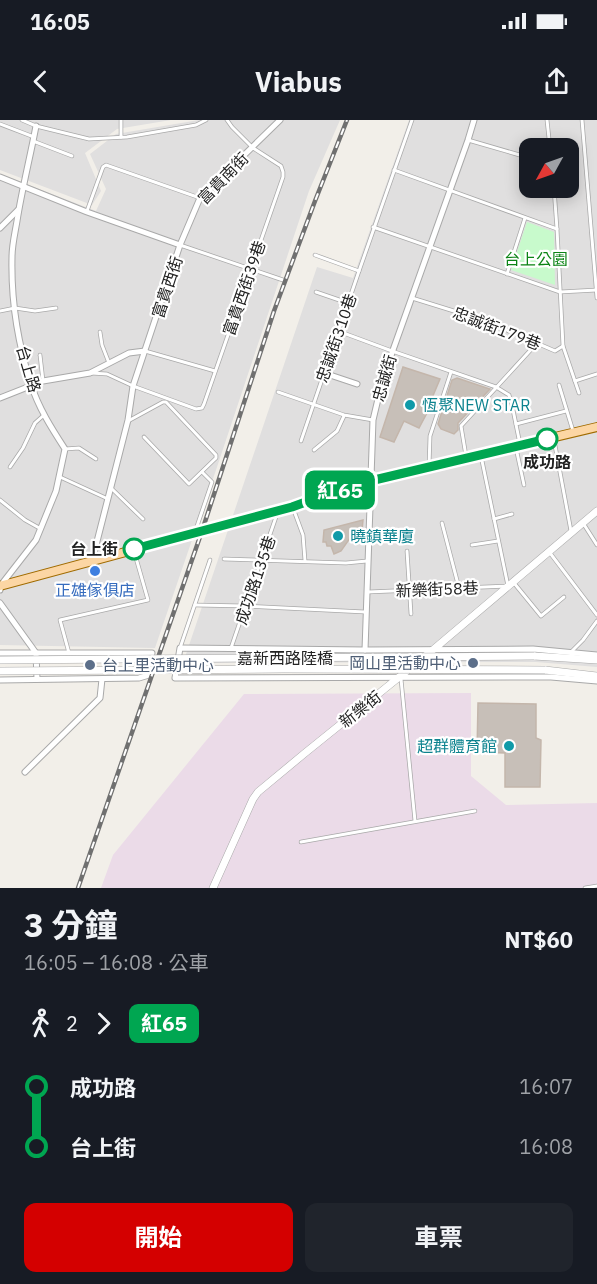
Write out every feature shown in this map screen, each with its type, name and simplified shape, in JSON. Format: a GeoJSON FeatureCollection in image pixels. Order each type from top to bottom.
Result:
{"type":"FeatureCollection","features":[{"type":"Feature","properties":{"kind":"main road"},"geometry":{"type":"LineString","coordinates":[[0,587],[292,507],[370,481],[597,428]]}},
{"type":"Feature","properties":{"kind":"street","name":"富貴南街"},"geometry":{"type":"LineString","coordinates":[[180,245],[200,198],[280,120]]}},
{"type":"Feature","properties":{"kind":"street","name":"忠誠街"},"geometry":{"type":"LineString","coordinates":[[365,650],[373,420],[392,351],[474,120]]}},
{"type":"Feature","properties":{"kind":"street","name":"台上路"},"geometry":{"type":"LineString","coordinates":[[36,126],[23,186],[12,257],[16,324],[31,385],[64,450]]}},
{"type":"Feature","properties":{"kind":"street","name":"富貴西街"},"geometry":{"type":"LineString","coordinates":[[0,177],[87,212],[180,245],[133,386],[128,420],[92,561]]}},
{"type":"Feature","properties":{"kind":"street"},"geometry":{"type":"LineString","coordinates":[[0,228],[19,209]]}},
{"type":"Feature","properties":{"kind":"street"},"geometry":{"type":"LineString","coordinates":[[0,398],[44,381],[90,373],[129,353],[146,351]]}},
{"type":"Feature","properties":{"kind":"street"},"geometry":{"type":"LineString","coordinates":[[324,373],[357,384]]}},
{"type":"Feature","properties":{"kind":"street"},"geometry":{"type":"LineString","coordinates":[[0,587],[36,540],[56,491],[64,450]]}},
{"type":"Feature","properties":{"kind":"street","name":"新樂街"},"geometry":{"type":"LineString","coordinates":[[213,888],[258,792],[434,650],[597,511]]}},
{"type":"Feature","properties":{"kind":"street"},"geometry":{"type":"LineString","coordinates":[[0,603],[36,653],[37,680]]}},
{"type":"Feature","properties":{"kind":"street"},"geometry":{"type":"LineString","coordinates":[[597,656],[532,650],[180,648],[175,678],[551,677],[597,681]]}},
{"type":"Feature","properties":{"kind":"street"},"geometry":{"type":"LineString","coordinates":[[506,650],[506,677]]}},
{"type":"Feature","properties":{"kind":"street"},"geometry":{"type":"LineString","coordinates":[[0,653],[152,653],[149,675],[139,678],[0,680]]}},
{"type":"Feature","properties":{"kind":"street","name":"嘉新西路陸橋"},"geometry":{"type":"LineString","coordinates":[[0,660],[534,656],[597,660]]}},
{"type":"Feature","properties":{"kind":"street","name":"嘉新西路陸橋"},"geometry":{"type":"LineString","coordinates":[[0,671],[545,670],[597,676]]}},
{"type":"Feature","properties":{"kind":"street"},"geometry":{"type":"LineString","coordinates":[[25,772],[100,698],[102,679]]}},
{"type":"Feature","properties":{"kind":"lane"},"geometry":{"type":"LineString","coordinates":[[22,120],[36,126],[89,139],[121,137],[196,125],[206,120]]}},
{"type":"Feature","properties":{"kind":"lane"},"geometry":{"type":"LineString","coordinates":[[121,137],[122,120]]}},
{"type":"Feature","properties":{"kind":"lane","name":"富貴西街39巷"},"geometry":{"type":"LineString","coordinates":[[133,386],[196,409],[202,408],[204,404],[284,172],[281,166],[253,148],[227,120]]}},
{"type":"Feature","properties":{"kind":"lane","name":"忠誠街310巷"},"geometry":{"type":"LineString","coordinates":[[301,441],[373,227],[412,120]]}},
{"type":"Feature","properties":{"kind":"lane"},"geometry":{"type":"LineString","coordinates":[[548,120],[549,138]]}},
{"type":"Feature","properties":{"kind":"lane"},"geometry":{"type":"LineString","coordinates":[[582,120],[597,298]]}},
{"type":"Feature","properties":{"kind":"lane"},"geometry":{"type":"LineString","coordinates":[[0,124],[72,156]]}},
{"type":"Feature","properties":{"kind":"lane"},"geometry":{"type":"LineString","coordinates":[[468,140],[519,155]]}},
{"type":"Feature","properties":{"kind":"lane"},"geometry":{"type":"LineString","coordinates":[[87,212],[103,167],[106,165],[200,198]]}},
{"type":"Feature","properties":{"kind":"lane"},"geometry":{"type":"LineString","coordinates":[[394,170],[557,230]]}},
{"type":"Feature","properties":{"kind":"lane","name":"忠誠街179巷"},"geometry":{"type":"LineString","coordinates":[[412,297],[486,321],[555,351],[563,346],[555,198]]}},
{"type":"Feature","properties":{"kind":"lane"},"geometry":{"type":"LineString","coordinates":[[507,274],[525,218]]}},
{"type":"Feature","properties":{"kind":"lane"},"geometry":{"type":"LineString","coordinates":[[373,227],[560,292],[597,290]]}},
{"type":"Feature","properties":{"kind":"lane"},"geometry":{"type":"LineString","coordinates":[[180,245],[283,280]]}},
{"type":"Feature","properties":{"kind":"lane"},"geometry":{"type":"LineString","coordinates":[[315,255],[359,271]]}},
{"type":"Feature","properties":{"kind":"lane"},"geometry":{"type":"LineString","coordinates":[[316,292],[348,303]]}},
{"type":"Feature","properties":{"kind":"lane"},"geometry":{"type":"LineString","coordinates":[[0,311],[15,308],[35,311],[56,308]]}},
{"type":"Feature","properties":{"kind":"lane"},"geometry":{"type":"LineString","coordinates":[[338,331],[496,387],[508,395],[516,424],[524,485]]}},
{"type":"Feature","properties":{"kind":"lane"},"geometry":{"type":"LineString","coordinates":[[100,332],[109,363]]}},
{"type":"Feature","properties":{"kind":"lane"},"geometry":{"type":"LineString","coordinates":[[467,459],[461,426],[537,343]]}},
{"type":"Feature","properties":{"kind":"lane"},"geometry":{"type":"LineString","coordinates":[[563,346],[579,393]]}},
{"type":"Feature","properties":{"kind":"lane"},"geometry":{"type":"LineString","coordinates":[[146,351],[215,371]]}},
{"type":"Feature","properties":{"kind":"lane"},"geometry":{"type":"LineString","coordinates":[[40,355],[44,381]]}},
{"type":"Feature","properties":{"kind":"lane"},"geometry":{"type":"LineString","coordinates":[[429,468],[430,436],[451,372]]}},
{"type":"Feature","properties":{"kind":"lane"},"geometry":{"type":"LineString","coordinates":[[90,373],[107,374],[133,386]]}},
{"type":"Feature","properties":{"kind":"lane"},"geometry":{"type":"LineString","coordinates":[[575,381],[597,374]]}},
{"type":"Feature","properties":{"kind":"lane"},"geometry":{"type":"LineString","coordinates":[[559,385],[573,433]]}},
{"type":"Feature","properties":{"kind":"lane","name":"忠誠街310巷"},"geometry":{"type":"LineString","coordinates":[[278,392],[344,415],[373,420]]}},
{"type":"Feature","properties":{"kind":"lane"},"geometry":{"type":"LineString","coordinates":[[128,420],[166,402],[216,455],[216,458],[189,484],[144,436]]}},
{"type":"Feature","properties":{"kind":"lane"},"geometry":{"type":"LineString","coordinates":[[516,424],[566,411]]}},
{"type":"Feature","properties":{"kind":"lane"},"geometry":{"type":"LineString","coordinates":[[10,467],[23,448],[35,423],[45,415]]}},
{"type":"Feature","properties":{"kind":"lane"},"geometry":{"type":"LineString","coordinates":[[314,450],[337,431],[344,415]]}},
{"type":"Feature","properties":{"kind":"lane"},"geometry":{"type":"LineString","coordinates":[[554,438],[572,532]]}},
{"type":"Feature","properties":{"kind":"lane"},"geometry":{"type":"LineString","coordinates":[[64,450],[79,448],[96,459]]}},
{"type":"Feature","properties":{"kind":"lane"},"geometry":{"type":"LineString","coordinates":[[481,456],[498,541],[510,584],[541,616],[564,597]]}},
{"type":"Feature","properties":{"kind":"lane"},"geometry":{"type":"LineString","coordinates":[[195,534],[212,482],[202,472]]}},
{"type":"Feature","properties":{"kind":"lane"},"geometry":{"type":"LineString","coordinates":[[58,477],[108,499]]}},
{"type":"Feature","properties":{"kind":"lane"},"geometry":{"type":"LineString","coordinates":[[111,488],[143,519]]}},
{"type":"Feature","properties":{"kind":"lane"},"geometry":{"type":"LineString","coordinates":[[0,500],[25,520],[41,529]]}},
{"type":"Feature","properties":{"kind":"lane"},"geometry":{"type":"LineString","coordinates":[[292,507],[303,536],[304,561]]}},
{"type":"Feature","properties":{"kind":"lane","name":"成功路135巷"},"geometry":{"type":"LineString","coordinates":[[231,648],[278,511]]}},
{"type":"Feature","properties":{"kind":"lane"},"geometry":{"type":"LineString","coordinates":[[494,519],[512,514]]}},
{"type":"Feature","properties":{"kind":"lane"},"geometry":{"type":"LineString","coordinates":[[583,523],[597,545]]}},
{"type":"Feature","properties":{"kind":"lane"},"geometry":{"type":"LineString","coordinates":[[442,524],[459,588]]}},
{"type":"Feature","properties":{"kind":"lane"},"geometry":{"type":"LineString","coordinates":[[472,545],[498,541]]}},
{"type":"Feature","properties":{"kind":"lane"},"geometry":{"type":"LineString","coordinates":[[69,653],[60,620],[148,600],[134,549]]}},
{"type":"Feature","properties":{"kind":"lane"},"geometry":{"type":"LineString","coordinates":[[407,551],[411,614]]}},
{"type":"Feature","properties":{"kind":"lane"},"geometry":{"type":"LineString","coordinates":[[549,551],[597,615]]}},
{"type":"Feature","properties":{"kind":"lane"},"geometry":{"type":"LineString","coordinates":[[224,559],[346,563],[367,561]]}},
{"type":"Feature","properties":{"kind":"lane"},"geometry":{"type":"LineString","coordinates":[[180,648],[210,560]]}},
{"type":"Feature","properties":{"kind":"lane","name":"新樂街58巷"},"geometry":{"type":"LineString","coordinates":[[367,592],[510,584]]}},
{"type":"Feature","properties":{"kind":"lane"},"geometry":{"type":"LineString","coordinates":[[195,605],[367,612]]}},
{"type":"Feature","properties":{"kind":"lane"},"geometry":{"type":"LineString","coordinates":[[570,653],[597,621]]}},
{"type":"Feature","properties":{"kind":"lane"},"geometry":{"type":"LineString","coordinates":[[401,677],[415,822]]}},
{"type":"Feature","properties":{"kind":"lane"},"geometry":{"type":"LineString","coordinates":[[301,842],[475,811]]}},
{"type":"Feature","properties":{"kind":"lane"},"geometry":{"type":"LineString","coordinates":[[585,888],[597,886]]}},
{"type":"Feature","properties":{"kind":"shaded area"},"geometry":{"type":"Polygon","coordinates":[[[0,120],[171,120],[117,129],[85,153],[101,191],[92,205],[0,170],[0,120]]]}},
{"type":"Feature","properties":{"kind":"shaded area"},"geometry":{"type":"Polygon","coordinates":[[[199,120],[340,120],[309,191],[155,648],[0,645],[0,174],[96,211],[106,189],[90,154],[116,134],[199,120]]]}},
{"type":"Feature","properties":{"kind":"shaded area"},"geometry":{"type":"Polygon","coordinates":[[[409,120],[597,120],[597,667],[536,662],[183,663],[317,267],[353,278],[409,120]]]}},
{"type":"Feature","properties":{"kind":"shaded area"},"geometry":{"type":"Polygon","coordinates":[[[471,693],[471,776],[506,805],[597,803],[597,888],[101,888],[113,855],[244,694],[471,693]]]}},
{"type":"Feature","properties":{"kind":"green space","name":"台上公園"},"geometry":{"type":"Polygon","coordinates":[[[527,222],[554,232],[555,285],[511,270],[527,222]]]}},
{"type":"Feature","properties":{"kind":"building","name":"恆聚NEW STAR"},"geometry":{"type":"Polygon","coordinates":[[[403,367],[440,379],[419,428],[404,421],[394,442],[380,437],[403,367]]]}},
{"type":"Feature","properties":{"kind":"building"},"geometry":{"type":"Polygon","coordinates":[[[457,378],[490,389],[458,423],[458,430],[454,434],[441,429],[438,424],[452,380],[457,378]]]}},
{"type":"Feature","properties":{"kind":"building","name":"曉鎮華廈"},"geometry":{"type":"Polygon","coordinates":[[[363,520],[362,531],[350,538],[341,551],[334,554],[331,546],[323,542],[324,530],[363,520]]]}},
{"type":"Feature","properties":{"kind":"building","name":"超群體育館"},"geometry":{"type":"Polygon","coordinates":[[[478,703],[536,704],[536,738],[541,740],[540,787],[505,787],[505,753],[477,752],[478,703]]]}},
{"type":"Feature","properties":{"kind":"railway"},"geometry":{"type":"LineString","coordinates":[[78,888],[202,531],[274,311],[347,120]]}},
{"type":"Feature","properties":{"kind":"bus line","name":"紅65"},"geometry":{"type":"LineString","coordinates":[[134,549],[292,507],[370,481],[547,439]]}},
{"type":"Feature","properties":{"kind":"place","name":"恆聚NEW STAR"},"geometry":{"type":"Point","coordinates":[410,405]}},
{"type":"Feature","properties":{"kind":"place","name":"成功路"},"geometry":{"type":"Point","coordinates":[547,439]}},
{"type":"Feature","properties":{"kind":"place","name":"曉鎮華廈"},"geometry":{"type":"Point","coordinates":[338,536]}},
{"type":"Feature","properties":{"kind":"place","name":"台上街"},"geometry":{"type":"Point","coordinates":[134,549]}},
{"type":"Feature","properties":{"kind":"place","name":"正雄傢俱店"},"geometry":{"type":"Point","coordinates":[95,571]}},
{"type":"Feature","properties":{"kind":"place","name":"岡山里活動中心"},"geometry":{"type":"Point","coordinates":[473,663]}},
{"type":"Feature","properties":{"kind":"place","name":"台上里活動中心"},"geometry":{"type":"Point","coordinates":[90,665]}},
{"type":"Feature","properties":{"kind":"place","name":"超群體育館"},"geometry":{"type":"Point","coordinates":[509,746]}}]}
